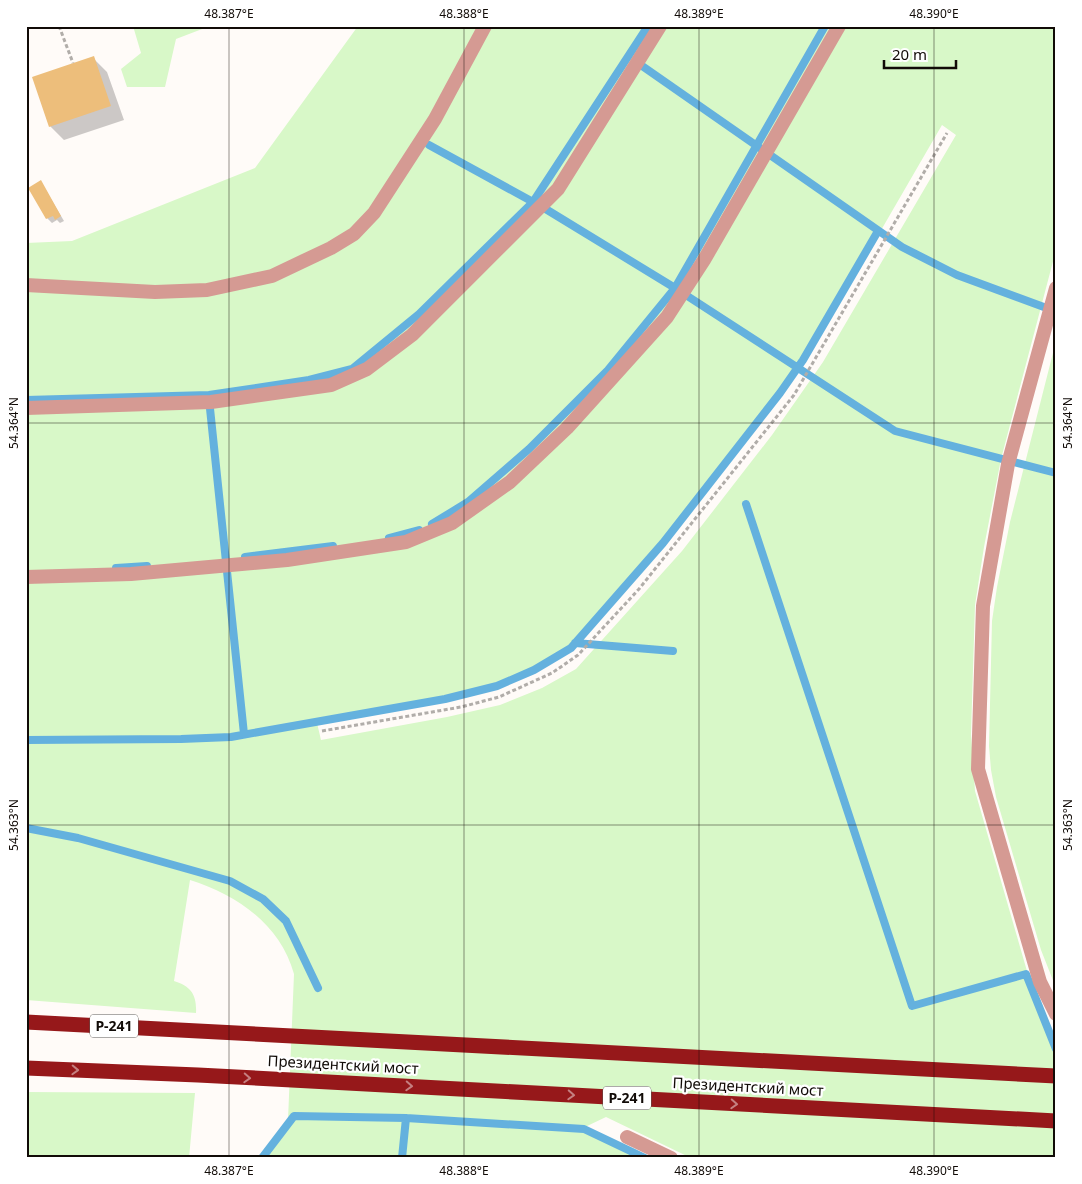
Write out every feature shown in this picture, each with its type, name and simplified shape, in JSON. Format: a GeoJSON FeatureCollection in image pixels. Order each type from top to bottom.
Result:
{"type":"FeatureCollection","features":[{"type":"Feature","properties":{"kind":"highway","name":"Президентский мост"},"geometry":{"type":"LineString","coordinates":[[26,1022],[1056,1076]]}},
{"type":"Feature","properties":{"kind":"highway","name":"Президентский мост"},"geometry":{"type":"LineString","coordinates":[[26,1068],[198,1075],[1056,1121]]}},
{"type":"Feature","properties":{"kind":"lane"},"geometry":{"type":"LineString","coordinates":[[26,285],[145,291],[207,290],[272,276],[331,248],[354,234],[374,214],[435,119],[485,26]]}},
{"type":"Feature","properties":{"kind":"lane"},"geometry":{"type":"LineString","coordinates":[[26,408],[211,402],[331,384],[367,369],[412,335],[558,189],[660,26]]}},
{"type":"Feature","properties":{"kind":"lane"},"geometry":{"type":"LineString","coordinates":[[26,577],[131,574],[288,560],[406,542],[452,522],[510,482],[567,428],[667,317],[704,260],[839,26]]}},
{"type":"Feature","properties":{"kind":"lane"},"geometry":{"type":"LineString","coordinates":[[1056,288],[1008,464],[983,606],[978,769],[1040,982],[1056,1014]]}},
{"type":"Feature","properties":{"kind":"lane"},"geometry":{"type":"LineString","coordinates":[[628,1137],[671,1158]]}},
{"type":"Feature","properties":{"kind":"path"},"geometry":{"type":"LineString","coordinates":[[59,26],[73,63]]}},
{"type":"Feature","properties":{"kind":"path"},"geometry":{"type":"LineString","coordinates":[[322,731],[461,707],[499,697],[552,673],[578,654],[639,588],[794,395],[947,133]]}},
{"type":"Feature","properties":{"kind":"green space"},"geometry":{"type":"Polygon","coordinates":[[[133,26],[210,26],[176,39],[165,87],[127,87],[121,69],[141,53],[133,26]]]}},
{"type":"Feature","properties":{"kind":"green space"},"geometry":{"type":"Polygon","coordinates":[[[358,26],[1056,26],[1056,250],[1001,459],[984,547],[975,605],[971,734],[975,791],[1033,992],[1056,1044],[1056,1158],[691,1158],[606,1117],[585,1127],[649,1158],[258,1158],[288,1120],[294,974],[278,940],[254,914],[224,894],[190,880],[174,981],[192,992],[196,1013],[26,1000],[26,243],[72,241],[255,168],[358,26]],[[942,125],[807,358],[665,543],[572,649],[534,672],[497,688],[446,701],[317,723],[321,740],[447,717],[500,705],[542,688],[576,669],[682,551],[772,435],[823,362],[956,135],[942,125]]]}},
{"type":"Feature","properties":{"kind":"green space"},"geometry":{"type":"Polygon","coordinates":[[[1056,341],[1056,988],[1041,950],[996,797],[989,746],[992,621],[997,587],[1010,522],[1056,341]]]}},
{"type":"Feature","properties":{"kind":"green space"},"geometry":{"type":"Polygon","coordinates":[[[26,1092],[195,1093],[189,1158],[26,1158],[26,1092]]]}},
{"type":"Feature","properties":{"kind":"building"},"geometry":{"type":"Polygon","coordinates":[[[94,56],[111,106],[49,127],[32,77],[94,56]]]}},
{"type":"Feature","properties":{"kind":"building"},"geometry":{"type":"Polygon","coordinates":[[[41,180],[61,216],[55,220],[53,216],[46,219],[28,188],[41,180]]]}},
{"type":"Feature","properties":{"kind":"waterway"},"geometry":{"type":"LineString","coordinates":[[26,400],[209,395],[309,380],[352,369],[419,314],[533,202],[648,26]]}},
{"type":"Feature","properties":{"kind":"waterway"},"geometry":{"type":"LineString","coordinates":[[432,524],[468,502],[529,449],[608,370],[675,288],[825,26]]}},
{"type":"Feature","properties":{"kind":"waterway"},"geometry":{"type":"LineString","coordinates":[[635,61],[902,247],[957,275],[1052,310]]}},
{"type":"Feature","properties":{"kind":"waterway"},"geometry":{"type":"LineString","coordinates":[[429,145],[544,208],[675,288],[895,431],[1056,473]]}},
{"type":"Feature","properties":{"kind":"waterway"},"geometry":{"type":"LineString","coordinates":[[26,740],[231,737],[445,699],[497,686],[534,670],[571,648],[663,543],[780,393],[803,360],[878,231]]}},
{"type":"Feature","properties":{"kind":"waterway"},"geometry":{"type":"LineString","coordinates":[[209,399],[244,734]]}},
{"type":"Feature","properties":{"kind":"waterway"},"geometry":{"type":"LineString","coordinates":[[746,504],[912,1006],[1026,974],[1056,1049]]}},
{"type":"Feature","properties":{"kind":"waterway"},"geometry":{"type":"LineString","coordinates":[[389,538],[419,530]]}},
{"type":"Feature","properties":{"kind":"waterway"},"geometry":{"type":"LineString","coordinates":[[245,557],[333,546]]}},
{"type":"Feature","properties":{"kind":"waterway"},"geometry":{"type":"LineString","coordinates":[[116,568],[147,566]]}},
{"type":"Feature","properties":{"kind":"waterway"},"geometry":{"type":"LineString","coordinates":[[575,643],[673,651]]}},
{"type":"Feature","properties":{"kind":"waterway"},"geometry":{"type":"LineString","coordinates":[[26,828],[78,838],[230,881],[263,899],[286,921],[318,988]]}},
{"type":"Feature","properties":{"kind":"waterway"},"geometry":{"type":"LineString","coordinates":[[262,1158],[294,1116],[406,1118],[584,1129],[645,1158]]}},
{"type":"Feature","properties":{"kind":"waterway"},"geometry":{"type":"LineString","coordinates":[[402,1158],[406,1118]]}}]}
